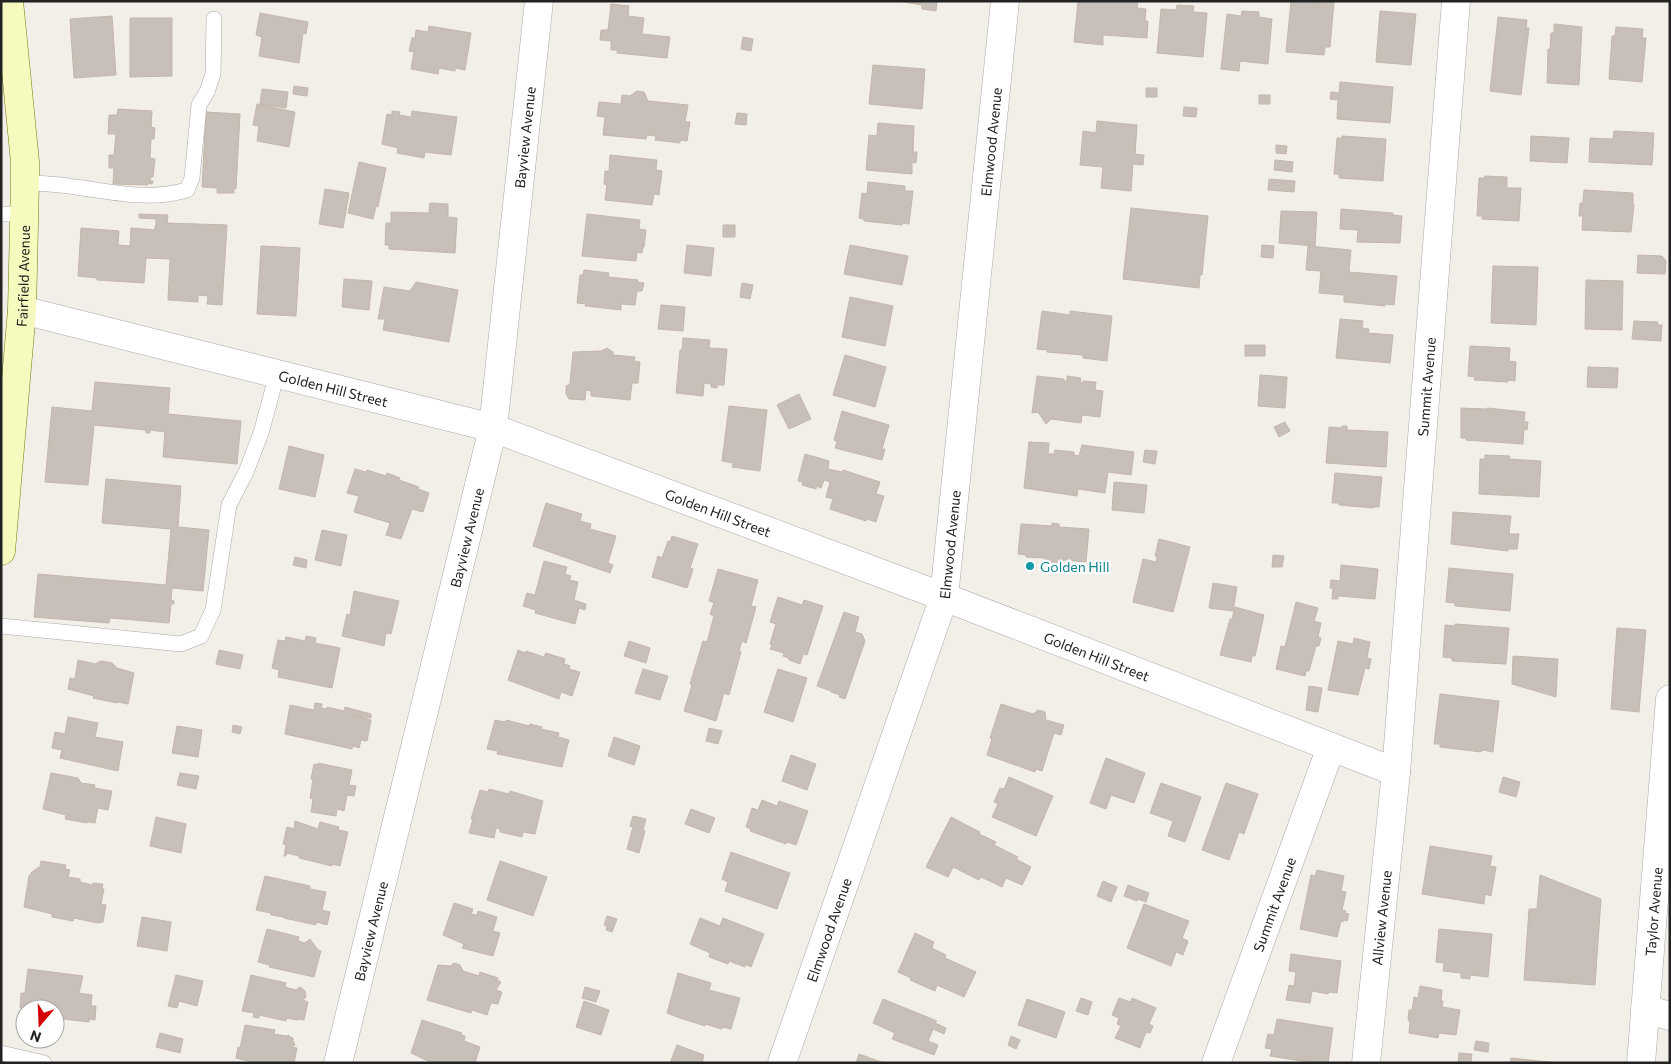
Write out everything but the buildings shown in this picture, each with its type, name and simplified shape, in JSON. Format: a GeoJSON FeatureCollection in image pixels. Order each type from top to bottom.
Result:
{"type":"FeatureCollection","features":[{"type":"Feature","properties":{"kind":"main road","name":"Fairfield Avenue"},"geometry":{"type":"LineString","coordinates":[[2,539],[22,310],[12,214],[25,182],[25,162],[10,106],[9,1]]}},
{"type":"Feature","properties":{"kind":"street","name":"Bayview Avenue"},"geometry":{"type":"LineString","coordinates":[[338,1063],[493,428],[539,1]]}},
{"type":"Feature","properties":{"kind":"street","name":"Elmwood Avenue"},"geometry":{"type":"LineString","coordinates":[[782,1063],[944,597],[1005,1]]}},
{"type":"Feature","properties":{"kind":"street","name":"Summit Avenue"},"geometry":{"type":"LineString","coordinates":[[1396,772],[1456,1]]}},
{"type":"Feature","properties":{"kind":"street","name":"Golden Hill Street"},"geometry":{"type":"LineString","coordinates":[[22,310],[493,428],[944,597],[1396,772]]}},
{"type":"Feature","properties":{"kind":"street","name":"Taylor Avenue"},"geometry":{"type":"LineString","coordinates":[[1641,1063],[1657,1012],[1670,699]]}},
{"type":"Feature","properties":{"kind":"street","name":"Summit Avenue"},"geometry":{"type":"LineString","coordinates":[[1216,1063],[1331,747]]}},
{"type":"Feature","properties":{"kind":"street","name":"Allview Avenue"},"geometry":{"type":"LineString","coordinates":[[1366,1063],[1396,772]]}},
{"type":"Feature","properties":{"kind":"lane"},"geometry":{"type":"LineString","coordinates":[[25,182],[74,186],[134,196],[169,195],[187,190],[192,178],[199,105],[207,92],[213,74],[214,19]]}},
{"type":"Feature","properties":{"kind":"lane"},"geometry":{"type":"LineString","coordinates":[[1,626],[181,644],[201,636],[213,610],[229,505],[246,472],[261,433],[277,374]]}},
{"type":"Feature","properties":{"kind":"lane"},"geometry":{"type":"LineString","coordinates":[[1,1053],[44,1063]]}},
{"type":"Feature","properties":{"kind":"place","name":"Golden Hill"},"geometry":{"type":"Point","coordinates":[1030,566]}}]}
